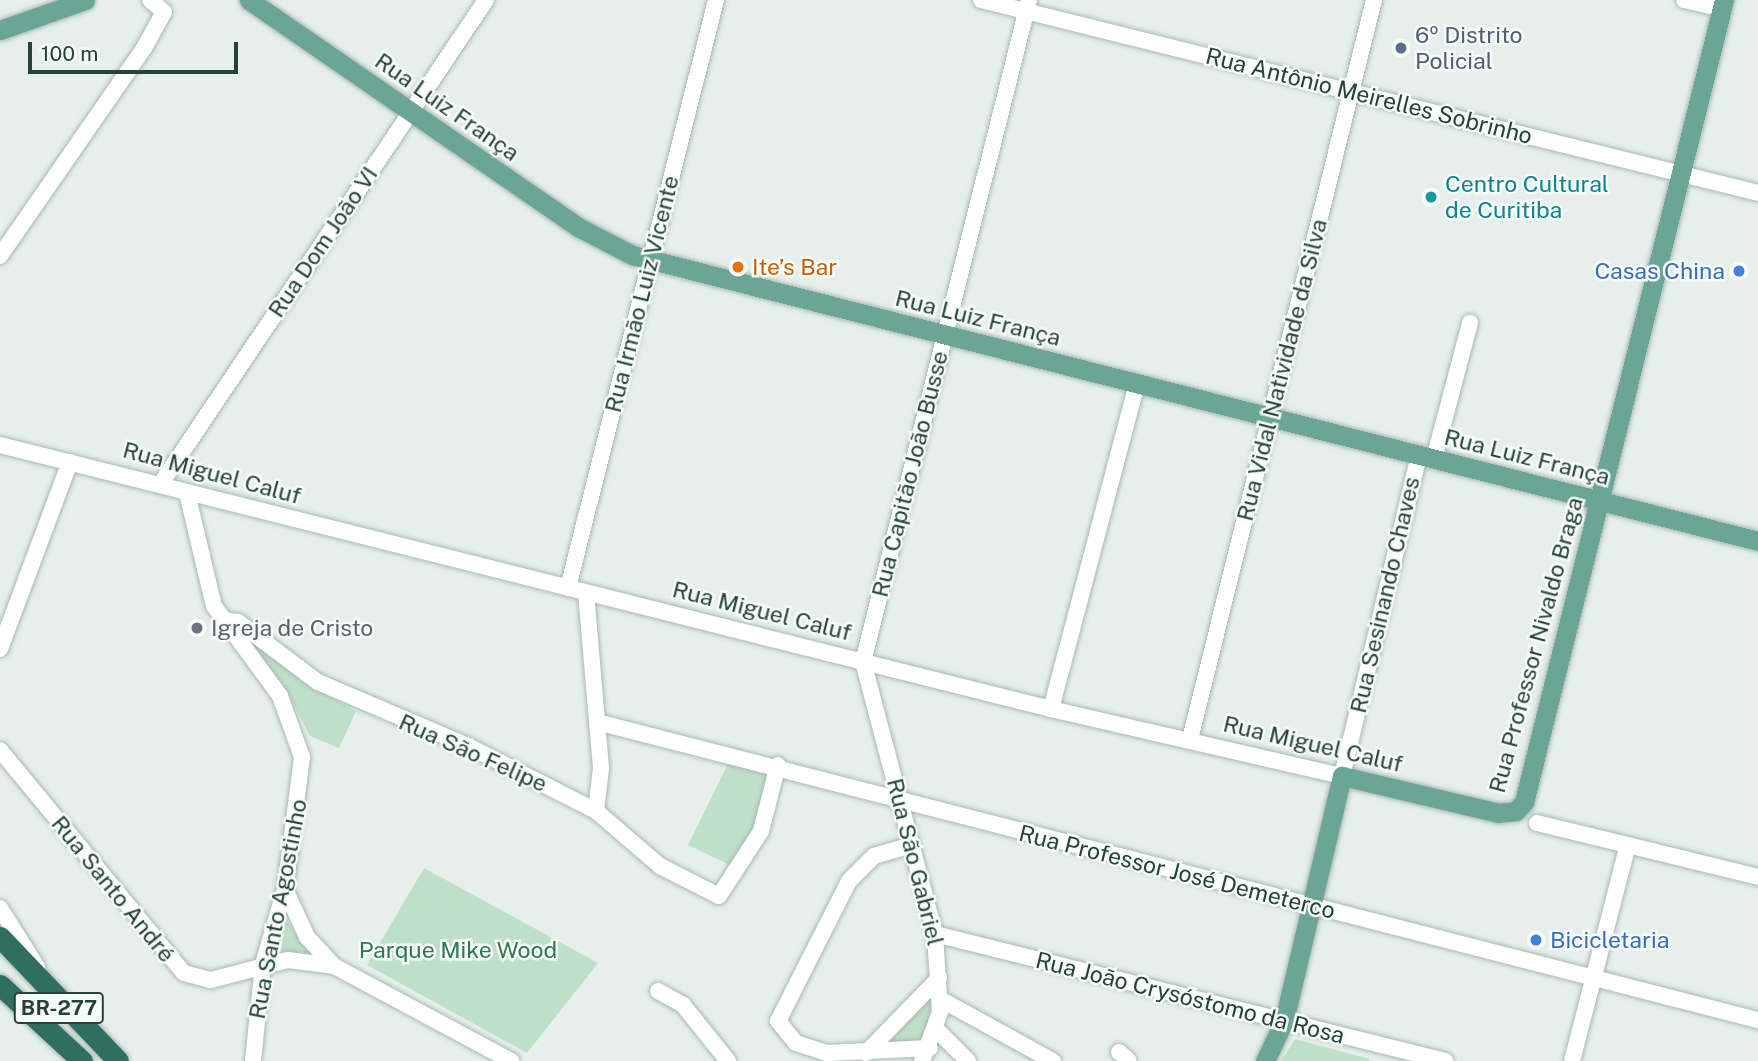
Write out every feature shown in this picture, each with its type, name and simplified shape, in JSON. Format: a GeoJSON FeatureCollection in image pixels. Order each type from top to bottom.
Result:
{"type":"FeatureCollection","features":[{"type":"Feature","properties":{"kind":"highway"},"geometry":{"type":"LineString","coordinates":[[0,937],[52,989],[117,1061]]}},
{"type":"Feature","properties":{"kind":"highway","name":"BR-277"},"geometry":{"type":"LineString","coordinates":[[0,955],[117,1061]]}},
{"type":"Feature","properties":{"kind":"highway","name":"BR-277"},"geometry":{"type":"LineString","coordinates":[[0,985],[78,1057]]}},
{"type":"Feature","properties":{"kind":"highway"},"geometry":{"type":"LineString","coordinates":[[0,996],[78,1057]]}},
{"type":"Feature","properties":{"kind":"main road"},"geometry":{"type":"LineString","coordinates":[[0,30],[85,0]]}},
{"type":"Feature","properties":{"kind":"main road","name":"Rua Luiz França"},"geometry":{"type":"LineString","coordinates":[[249,0],[597,239],[651,260],[1758,541]]}},
{"type":"Feature","properties":{"kind":"main road","name":"Rua Professor Nivaldo Braga"},"geometry":{"type":"LineString","coordinates":[[1514,811],[1524,802],[1723,5]]}},
{"type":"Feature","properties":{"kind":"main road"},"geometry":{"type":"LineString","coordinates":[[1265,1061],[1284,1021],[1342,776]]}},
{"type":"Feature","properties":{"kind":"main road","name":"Rua Miguel Caluf"},"geometry":{"type":"LineString","coordinates":[[1342,776],[1514,811]]}},
{"type":"Feature","properties":{"kind":"street"},"geometry":{"type":"LineString","coordinates":[[0,256],[144,48],[164,12],[150,0]]}},
{"type":"Feature","properties":{"kind":"street","name":"Rua Dom João VI"},"geometry":{"type":"LineString","coordinates":[[160,485],[486,0]]}},
{"type":"Feature","properties":{"kind":"street","name":"Rua Irmão Luiz Vicente"},"geometry":{"type":"LineString","coordinates":[[568,589],[716,0]]}},
{"type":"Feature","properties":{"kind":"street","name":"Rua Antônio Meirelles Sobrinho"},"geometry":{"type":"LineString","coordinates":[[981,0],[1028,6],[1351,92],[1758,192]]}},
{"type":"Feature","properties":{"kind":"street","name":"Rua Vidal Natividade da Silva"},"geometry":{"type":"LineString","coordinates":[[1189,739],[1374,0]]}},
{"type":"Feature","properties":{"kind":"street"},"geometry":{"type":"LineString","coordinates":[[1684,0],[1723,5]]}},
{"type":"Feature","properties":{"kind":"street","name":"Rua Capitão João Busse"},"geometry":{"type":"LineString","coordinates":[[863,662],[1028,6]]}},
{"type":"Feature","properties":{"kind":"street","name":"Rua Sesinando Chaves"},"geometry":{"type":"LineString","coordinates":[[1342,776],[1426,457],[1470,323]]}},
{"type":"Feature","properties":{"kind":"street"},"geometry":{"type":"LineString","coordinates":[[1051,709],[1138,384]]}},
{"type":"Feature","properties":{"kind":"street","name":"Rua Miguel Caluf"},"geometry":{"type":"LineString","coordinates":[[0,445],[1051,709],[1342,776]]}},
{"type":"Feature","properties":{"kind":"street"},"geometry":{"type":"LineString","coordinates":[[0,649],[70,462]]}},
{"type":"Feature","properties":{"kind":"street","name":"Rua Santo Agostinho"},"geometry":{"type":"LineString","coordinates":[[187,493],[207,589],[222,620],[280,696],[298,735],[301,789],[285,888],[263,964],[253,1061]]}},
{"type":"Feature","properties":{"kind":"street"},"geometry":{"type":"LineString","coordinates":[[586,593],[597,722],[596,811]]}},
{"type":"Feature","properties":{"kind":"street","name":"Rua São Felipe"},"geometry":{"type":"LineString","coordinates":[[222,620],[238,622],[318,682],[466,744],[596,811],[660,866],[719,896],[761,831],[778,765]]}},
{"type":"Feature","properties":{"kind":"street","name":"Rua São Gabriel"},"geometry":{"type":"LineString","coordinates":[[863,662],[935,934],[940,999],[937,1030],[926,1055]]}},
{"type":"Feature","properties":{"kind":"street","name":"Rua Professor José Demeterco"},"geometry":{"type":"LineString","coordinates":[[597,722],[899,795],[921,807],[1758,1020]]}},
{"type":"Feature","properties":{"kind":"street","name":"Rua Santo André"},"geometry":{"type":"LineString","coordinates":[[0,750],[177,967],[211,980],[263,964],[303,960],[334,966]]}},
{"type":"Feature","properties":{"kind":"street"},"geometry":{"type":"LineString","coordinates":[[1537,822],[1758,877]]}},
{"type":"Feature","properties":{"kind":"street"},"geometry":{"type":"LineString","coordinates":[[912,845],[874,856],[858,870],[779,1010],[782,1031],[804,1047],[926,1055]]}},
{"type":"Feature","properties":{"kind":"street"},"geometry":{"type":"LineString","coordinates":[[1572,1061],[1628,845]]}},
{"type":"Feature","properties":{"kind":"street"},"geometry":{"type":"LineString","coordinates":[[285,888],[307,937],[334,966],[511,1061]]}},
{"type":"Feature","properties":{"kind":"street"},"geometry":{"type":"LineString","coordinates":[[0,908],[52,989]]}},
{"type":"Feature","properties":{"kind":"street","name":"Rua João Crysóstomo da Rosa"},"geometry":{"type":"LineString","coordinates":[[935,934],[1444,1061]]}},
{"type":"Feature","properties":{"kind":"street"},"geometry":{"type":"LineString","coordinates":[[866,1053],[939,978]]}},
{"type":"Feature","properties":{"kind":"street"},"geometry":{"type":"LineString","coordinates":[[658,991],[683,1004],[728,1061]]}},
{"type":"Feature","properties":{"kind":"street"},"geometry":{"type":"LineString","coordinates":[[940,999],[1053,1061]]}},
{"type":"Feature","properties":{"kind":"street"},"geometry":{"type":"LineString","coordinates":[[937,1030],[968,1061]]}},
{"type":"Feature","properties":{"kind":"green space"},"geometry":{"type":"Polygon","coordinates":[[[234,627],[303,682],[356,711],[339,748],[310,736],[290,697],[234,627]]]}},
{"type":"Feature","properties":{"kind":"green space"},"geometry":{"type":"Polygon","coordinates":[[[729,762],[770,772],[758,822],[732,866],[688,845],[729,762]]]}},
{"type":"Feature","properties":{"kind":"green space","name":"Parque Mike Wood"},"geometry":{"type":"Polygon","coordinates":[[[424,868],[598,963],[527,1053],[367,965],[424,868]]]}},
{"type":"Feature","properties":{"kind":"green space"},"geometry":{"type":"Polygon","coordinates":[[[281,913],[311,954],[271,957],[281,913]]]}},
{"type":"Feature","properties":{"kind":"green space"},"geometry":{"type":"Polygon","coordinates":[[[930,997],[933,998],[924,1040],[884,1043],[930,997]]]}},
{"type":"Feature","properties":{"kind":"green space"},"geometry":{"type":"Polygon","coordinates":[[[1295,1039],[1370,1059],[1281,1061],[1295,1039]]]}},
{"type":"Feature","properties":{"kind":"place","name":"6º Distrito Policial"},"geometry":{"type":"Point","coordinates":[1401,48]}},
{"type":"Feature","properties":{"kind":"place","name":"Centro Cultural de Curitiba"},"geometry":{"type":"Point","coordinates":[1431,197]}},
{"type":"Feature","properties":{"kind":"place","name":"Ite’s Bar"},"geometry":{"type":"Point","coordinates":[738,267]}},
{"type":"Feature","properties":{"kind":"place","name":"Casas China"},"geometry":{"type":"Point","coordinates":[1739,271]}},
{"type":"Feature","properties":{"kind":"place","name":"Igreja de Cristo"},"geometry":{"type":"Point","coordinates":[197,628]}},
{"type":"Feature","properties":{"kind":"place","name":"Bicicletaria"},"geometry":{"type":"Point","coordinates":[1536,940]}}]}
